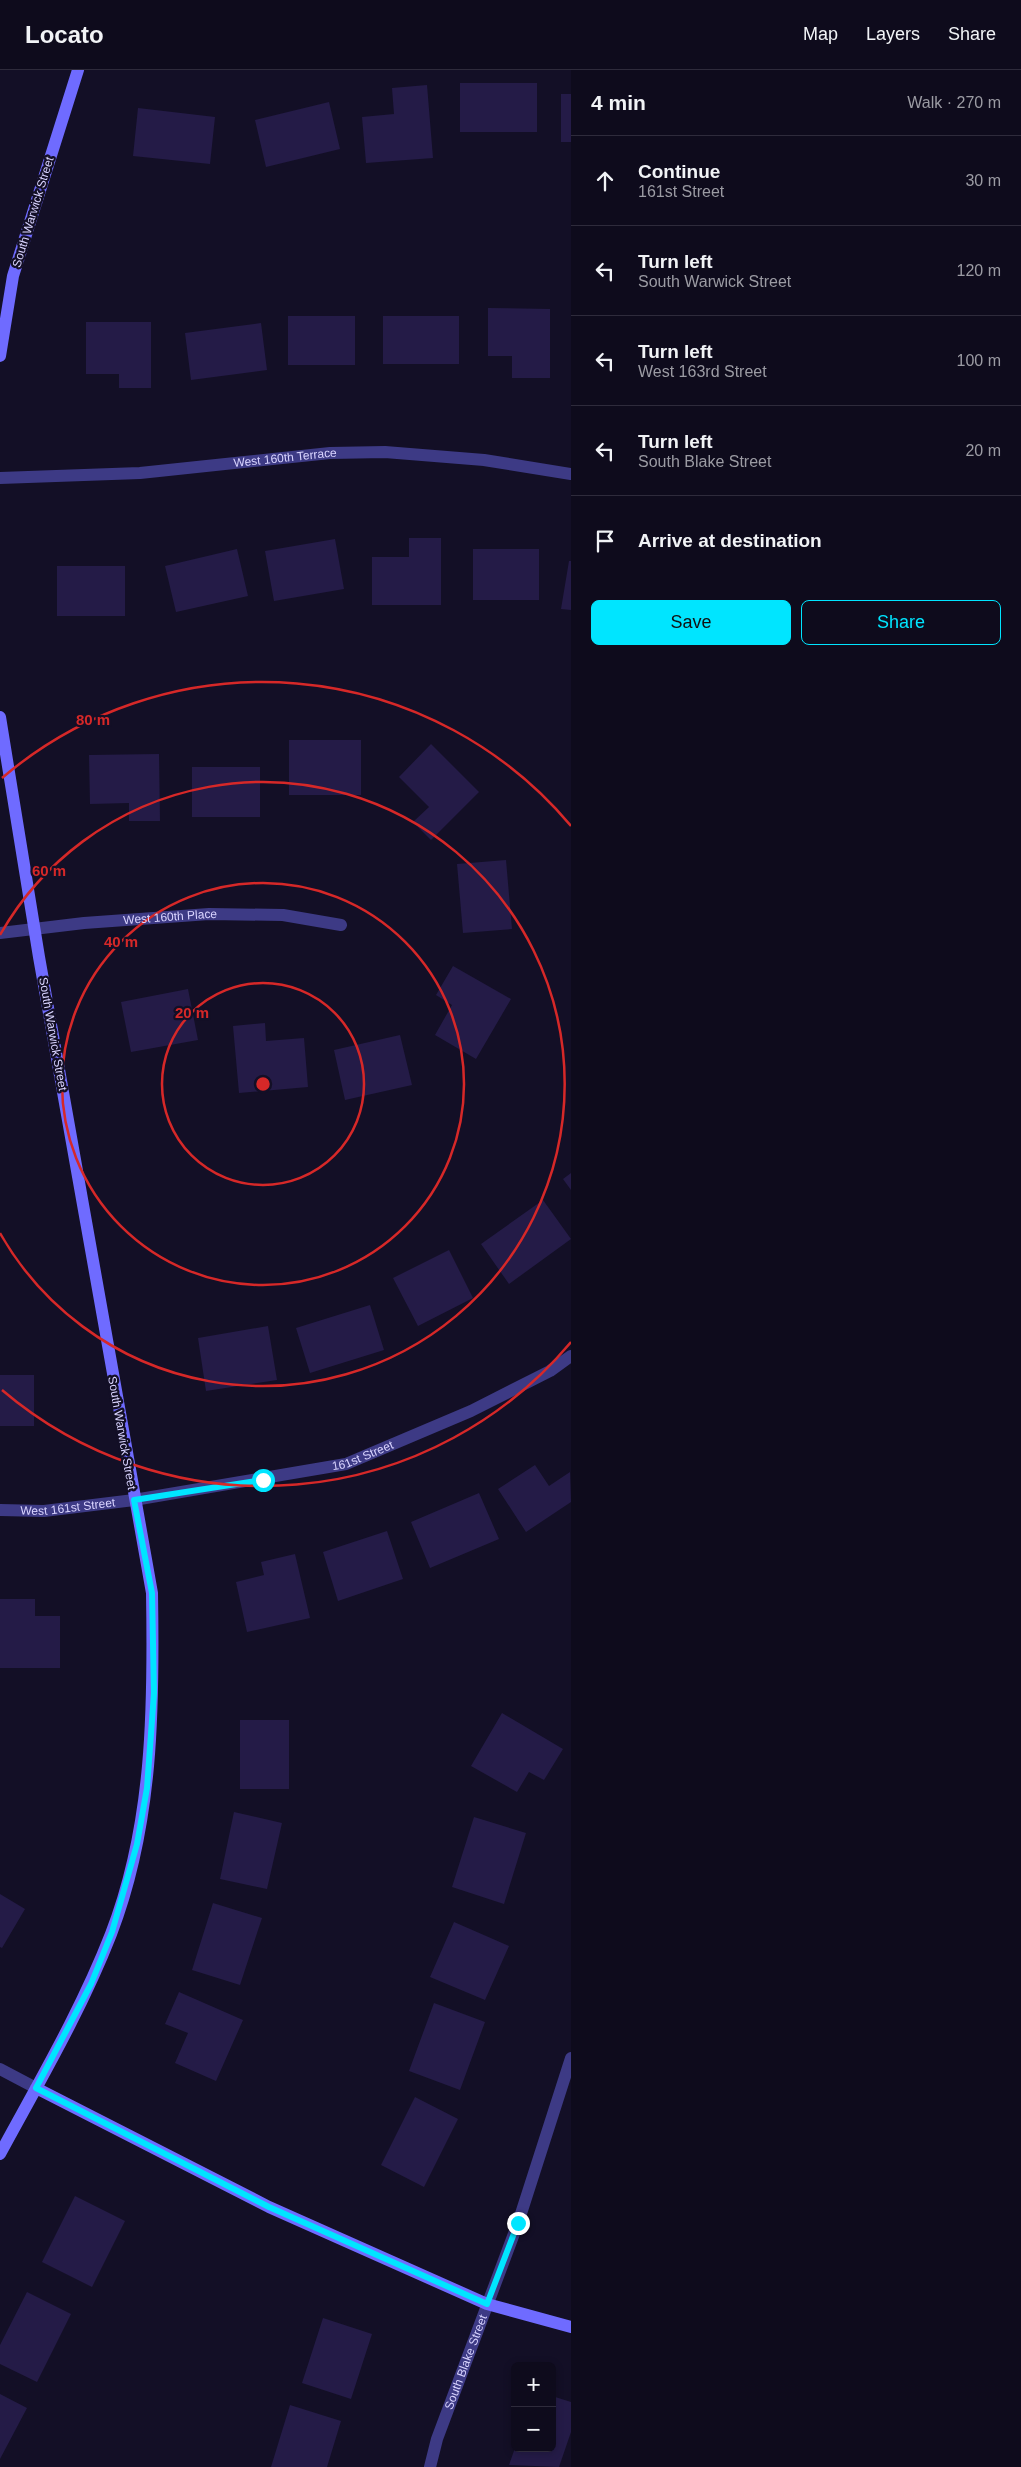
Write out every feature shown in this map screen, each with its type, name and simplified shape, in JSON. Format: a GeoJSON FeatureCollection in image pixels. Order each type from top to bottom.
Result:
{"type":"FeatureCollection","features":[{"type":"Feature","properties":{"kind":"street","name":"South Warwick Street"},"geometry":{"type":"LineString","coordinates":[[0,356],[13,276],[78,70]]}},
{"type":"Feature","properties":{"kind":"street","name":"West 160th Terrace"},"geometry":{"type":"LineString","coordinates":[[0,478],[140,474],[330,453],[385,452],[484,460],[571,474]]}},
{"type":"Feature","properties":{"kind":"street","name":"South Warwick Street"},"geometry":{"type":"LineString","coordinates":[[0,717],[34,929],[152,1593],[154,1693],[147,1788],[137,1844],[112,1932],[91,1984],[0,2154]]}},
{"type":"Feature","properties":{"kind":"street","name":"West 160th Place"},"geometry":{"type":"LineString","coordinates":[[0,933],[84,923],[209,914],[283,915],[341,925]]}},
{"type":"Feature","properties":{"kind":"street","name":"161st Street"},"geometry":{"type":"LineString","coordinates":[[134,1500],[346,1464],[471,1411],[550,1371],[571,1356]]}},
{"type":"Feature","properties":{"kind":"street","name":"West 161st Street"},"geometry":{"type":"LineString","coordinates":[[0,1510],[44,1511],[134,1500]]}},
{"type":"Feature","properties":{"kind":"street","name":"South Blake Street"},"geometry":{"type":"LineString","coordinates":[[430,2467],[437,2438],[518,2223],[571,2058]]}},
{"type":"Feature","properties":{"kind":"street"},"geometry":{"type":"LineString","coordinates":[[0,2069],[269,2207],[487,2304],[571,2327]]}},
{"type":"Feature","properties":{"kind":"building"},"geometry":{"type":"Polygon","coordinates":[[[460,83],[537,83],[537,132],[460,132],[460,83]]]}},
{"type":"Feature","properties":{"kind":"building"},"geometry":{"type":"Polygon","coordinates":[[[427,85],[433,158],[366,163],[362,117],[394,114],[392,88],[427,85]]]}},
{"type":"Feature","properties":{"kind":"building"},"geometry":{"type":"Polygon","coordinates":[[[561,94],[571,94],[571,142],[561,142],[561,94]]]}},
{"type":"Feature","properties":{"kind":"building"},"geometry":{"type":"Polygon","coordinates":[[[329,102],[340,149],[266,167],[255,120],[329,102]]]}},
{"type":"Feature","properties":{"kind":"building"},"geometry":{"type":"Polygon","coordinates":[[[138,108],[215,117],[210,164],[133,156],[138,108]]]}},
{"type":"Feature","properties":{"kind":"building"},"geometry":{"type":"Polygon","coordinates":[[[488,308],[550,309],[550,378],[512,378],[512,356],[488,356],[488,308]]]}},
{"type":"Feature","properties":{"kind":"building"},"geometry":{"type":"Polygon","coordinates":[[[288,316],[355,316],[355,365],[288,365],[288,316]]]}},
{"type":"Feature","properties":{"kind":"building"},"geometry":{"type":"Polygon","coordinates":[[[383,316],[459,316],[459,364],[383,364],[383,316]]]}},
{"type":"Feature","properties":{"kind":"building"},"geometry":{"type":"Polygon","coordinates":[[[86,322],[151,322],[151,388],[119,388],[119,374],[86,374],[86,322]]]}},
{"type":"Feature","properties":{"kind":"building"},"geometry":{"type":"Polygon","coordinates":[[[261,323],[267,370],[191,380],[185,333],[261,323]]]}},
{"type":"Feature","properties":{"kind":"building"},"geometry":{"type":"Polygon","coordinates":[[[409,538],[441,538],[441,605],[372,605],[372,557],[409,557],[409,538]]]}},
{"type":"Feature","properties":{"kind":"building"},"geometry":{"type":"Polygon","coordinates":[[[335,539],[344,589],[274,601],[265,551],[335,539]]]}},
{"type":"Feature","properties":{"kind":"building"},"geometry":{"type":"Polygon","coordinates":[[[237,549],[248,596],[176,612],[165,566],[237,549]]]}},
{"type":"Feature","properties":{"kind":"building"},"geometry":{"type":"Polygon","coordinates":[[[473,549],[539,549],[539,600],[473,600],[473,549]]]}},
{"type":"Feature","properties":{"kind":"building"},"geometry":{"type":"Polygon","coordinates":[[[569,561],[571,561],[571,610],[561,609],[569,561]]]}},
{"type":"Feature","properties":{"kind":"building"},"geometry":{"type":"Polygon","coordinates":[[[57,566],[125,566],[125,616],[57,616],[57,566]]]}},
{"type":"Feature","properties":{"kind":"building"},"geometry":{"type":"Polygon","coordinates":[[[289,740],[361,740],[361,795],[289,795],[289,740]]]}},
{"type":"Feature","properties":{"kind":"building"},"geometry":{"type":"Polygon","coordinates":[[[431,744],[479,792],[431,840],[413,822],[429,807],[399,777],[431,744]]]}},
{"type":"Feature","properties":{"kind":"building"},"geometry":{"type":"Polygon","coordinates":[[[159,754],[160,821],[129,821],[129,803],[90,804],[89,755],[159,754]]]}},
{"type":"Feature","properties":{"kind":"building"},"geometry":{"type":"Polygon","coordinates":[[[192,767],[260,767],[260,817],[192,817],[192,767]]]}},
{"type":"Feature","properties":{"kind":"building"},"geometry":{"type":"Polygon","coordinates":[[[506,860],[512,929],[463,933],[457,864],[506,860]]]}},
{"type":"Feature","properties":{"kind":"building"},"geometry":{"type":"Polygon","coordinates":[[[453,966],[511,999],[476,1059],[435,1035],[452,1005],[436,995],[453,966]]]}},
{"type":"Feature","properties":{"kind":"building"},"geometry":{"type":"Polygon","coordinates":[[[188,989],[198,1040],[131,1052],[121,1002],[188,989]]]}},
{"type":"Feature","properties":{"kind":"building"},"geometry":{"type":"Polygon","coordinates":[[[265,1023],[266,1041],[304,1038],[308,1087],[239,1093],[233,1026],[265,1023]]]}},
{"type":"Feature","properties":{"kind":"building"},"geometry":{"type":"Polygon","coordinates":[[[400,1035],[412,1085],[345,1100],[334,1050],[400,1035]]]}},
{"type":"Feature","properties":{"kind":"building"},"geometry":{"type":"Polygon","coordinates":[[[571,1173],[571,1190],[563,1179],[571,1173]]]}},
{"type":"Feature","properties":{"kind":"building"},"geometry":{"type":"Polygon","coordinates":[[[543,1200],[571,1239],[509,1284],[481,1244],[543,1200]]]}},
{"type":"Feature","properties":{"kind":"building"},"geometry":{"type":"Polygon","coordinates":[[[449,1250],[473,1298],[418,1326],[393,1278],[449,1250]]]}},
{"type":"Feature","properties":{"kind":"building"},"geometry":{"type":"Polygon","coordinates":[[[370,1305],[384,1350],[310,1373],[296,1328],[370,1305]]]}},
{"type":"Feature","properties":{"kind":"building"},"geometry":{"type":"Polygon","coordinates":[[[268,1326],[277,1380],[206,1391],[198,1338],[268,1326]]]}},
{"type":"Feature","properties":{"kind":"building"},"geometry":{"type":"Polygon","coordinates":[[[0,1375],[34,1375],[34,1426],[0,1426],[0,1375]]]}},
{"type":"Feature","properties":{"kind":"building"},"geometry":{"type":"Polygon","coordinates":[[[535,1465],[549,1486],[570,1472],[571,1502],[526,1532],[498,1489],[535,1465]]]}},
{"type":"Feature","properties":{"kind":"building"},"geometry":{"type":"Polygon","coordinates":[[[479,1493],[499,1539],[430,1568],[411,1522],[479,1493]]]}},
{"type":"Feature","properties":{"kind":"building"},"geometry":{"type":"Polygon","coordinates":[[[387,1531],[403,1579],[338,1601],[323,1552],[387,1531]]]}},
{"type":"Feature","properties":{"kind":"building"},"geometry":{"type":"Polygon","coordinates":[[[295,1554],[310,1618],[247,1632],[236,1582],[264,1575],[261,1562],[295,1554]]]}},
{"type":"Feature","properties":{"kind":"building"},"geometry":{"type":"Polygon","coordinates":[[[0,1599],[35,1599],[35,1616],[60,1616],[60,1668],[0,1668],[0,1599]]]}},
{"type":"Feature","properties":{"kind":"building"},"geometry":{"type":"Polygon","coordinates":[[[502,1713],[563,1749],[544,1780],[529,1772],[517,1792],[471,1766],[502,1713]]]}},
{"type":"Feature","properties":{"kind":"building"},"geometry":{"type":"Polygon","coordinates":[[[240,1720],[289,1720],[289,1789],[240,1789],[240,1720]]]}},
{"type":"Feature","properties":{"kind":"building"},"geometry":{"type":"Polygon","coordinates":[[[234,1812],[282,1823],[267,1889],[220,1879],[234,1812]]]}},
{"type":"Feature","properties":{"kind":"building"},"geometry":{"type":"Polygon","coordinates":[[[474,1817],[526,1833],[504,1904],[452,1887],[474,1817]]]}},
{"type":"Feature","properties":{"kind":"building"},"geometry":{"type":"Polygon","coordinates":[[[0,1894],[25,1909],[2,1948],[0,1947],[0,1894]]]}},
{"type":"Feature","properties":{"kind":"building"},"geometry":{"type":"Polygon","coordinates":[[[213,1903],[262,1918],[240,1985],[192,1970],[213,1903]]]}},
{"type":"Feature","properties":{"kind":"building"},"geometry":{"type":"Polygon","coordinates":[[[454,1922],[509,1946],[485,2000],[430,1977],[454,1922]]]}},
{"type":"Feature","properties":{"kind":"building"},"geometry":{"type":"Polygon","coordinates":[[[179,1992],[243,2020],[216,2081],[175,2063],[188,2033],[165,2024],[179,1992]]]}},
{"type":"Feature","properties":{"kind":"building"},"geometry":{"type":"Polygon","coordinates":[[[434,2003],[485,2022],[460,2090],[409,2071],[434,2003]]]}},
{"type":"Feature","properties":{"kind":"building"},"geometry":{"type":"Polygon","coordinates":[[[415,2097],[458,2119],[424,2187],[381,2165],[415,2097]]]}},
{"type":"Feature","properties":{"kind":"building"},"geometry":{"type":"Polygon","coordinates":[[[75,2196],[125,2221],[92,2287],[42,2262],[75,2196]]]}},
{"type":"Feature","properties":{"kind":"building"},"geometry":{"type":"Polygon","coordinates":[[[27,2292],[71,2314],[37,2382],[0,2364],[0,2345],[27,2292]]]}},
{"type":"Feature","properties":{"kind":"building"},"geometry":{"type":"Polygon","coordinates":[[[323,2318],[372,2334],[351,2399],[302,2383],[323,2318]]]}},
{"type":"Feature","properties":{"kind":"building"},"geometry":{"type":"Polygon","coordinates":[[[0,2394],[27,2408],[0,2459],[0,2394]]]}},
{"type":"Feature","properties":{"kind":"building"},"geometry":{"type":"Polygon","coordinates":[[[556,2397],[571,2402],[571,2432],[559,2467],[509,2465],[514,2452],[556,2452],[556,2397]]]}},
{"type":"Feature","properties":{"kind":"building"},"geometry":{"type":"Polygon","coordinates":[[[290,2405],[341,2421],[327,2467],[271,2467],[290,2405]]]}},
{"type":"Feature","properties":{"kind":"route"},"geometry":{"type":"LineString","coordinates":[[263,1480],[134,1500],[152,1593],[154,1693],[147,1788],[137,1844],[112,1932],[91,1984],[36,2088],[269,2207],[487,2304],[518,2223]]}}]}
